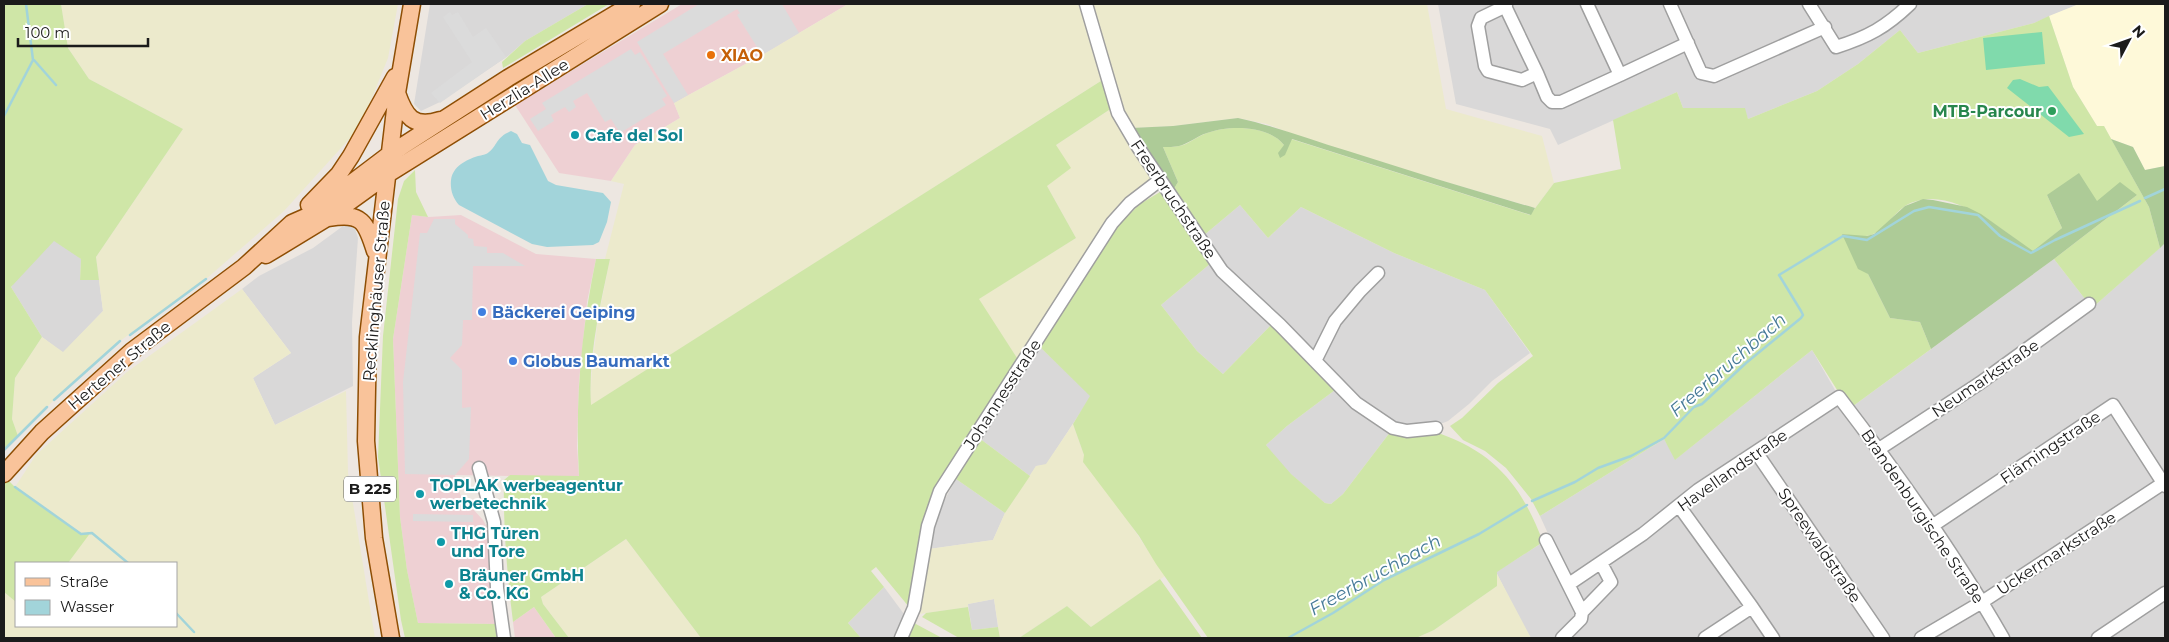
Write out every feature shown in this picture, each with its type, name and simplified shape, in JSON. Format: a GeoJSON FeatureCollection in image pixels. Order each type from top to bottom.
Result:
{"type":"FeatureCollection","features":[{"type":"Feature","properties":{"kind":"main road","name":"Recklinghäuser Straße"},"geometry":{"type":"LineString","coordinates":[[391,638],[374,538],[366,441],[368,337],[400,66],[412,4]]}},
{"type":"Feature","properties":{"kind":"main road","name":"Herzlia-Allee"},"geometry":{"type":"LineString","coordinates":[[390,154],[508,78],[632,4]]}},
{"type":"Feature","properties":{"kind":"main road","name":"Herzlia-Allee"},"geometry":{"type":"LineString","coordinates":[[388,174],[660,4]]}},
{"type":"Feature","properties":{"kind":"main road"},"geometry":{"type":"LineString","coordinates":[[292,223],[339,174],[400,66]]}},
{"type":"Feature","properties":{"kind":"main road"},"geometry":{"type":"LineString","coordinates":[[397,92],[404,110],[411,119],[424,123],[447,118]]}},
{"type":"Feature","properties":{"kind":"main road","name":"Hertener Straße"},"geometry":{"type":"LineString","coordinates":[[4,474],[42,432],[132,350],[244,267],[292,223],[308,216],[390,154]]}},
{"type":"Feature","properties":{"kind":"main road","name":"Hertener Straße"},"geometry":{"type":"LineString","coordinates":[[244,267],[287,244],[388,174]]}},
{"type":"Feature","properties":{"kind":"main road"},"geometry":{"type":"LineString","coordinates":[[327,218],[347,215],[358,218],[366,225],[376,257]]}},
{"type":"Feature","properties":{"kind":"street","name":"Freerbruchstraße"},"geometry":{"type":"LineString","coordinates":[[1086,4],[1118,113],[1160,180],[1222,271],[1356,403],[1393,428],[1407,431],[1436,428]]}},
{"type":"Feature","properties":{"kind":"street"},"geometry":{"type":"LineString","coordinates":[[1587,4],[1620,75]]}},
{"type":"Feature","properties":{"kind":"street"},"geometry":{"type":"LineString","coordinates":[[1670,4],[1701,73],[1714,76],[1825,27]]}},
{"type":"Feature","properties":{"kind":"street"},"geometry":{"type":"LineString","coordinates":[[1809,4],[1836,47],[1867,36],[1893,20],[1910,4]]}},
{"type":"Feature","properties":{"kind":"street"},"geometry":{"type":"LineString","coordinates":[[1537,73],[1522,80],[1488,72],[1485,66],[1478,26],[1481,18],[1505,5],[1537,73],[1547,97],[1552,102],[1562,102],[1688,43]]}},
{"type":"Feature","properties":{"kind":"street","name":"Johannesstraße"},"geometry":{"type":"LineString","coordinates":[[902,638],[914,608],[928,526],[940,492],[1112,223],[1130,203],[1160,180]]}},
{"type":"Feature","properties":{"kind":"street"},"geometry":{"type":"LineString","coordinates":[[1315,361],[1336,321],[1360,290],[1378,273]]}},
{"type":"Feature","properties":{"kind":"street","name":"Neumarkstraße"},"geometry":{"type":"LineString","coordinates":[[1879,449],[1980,383],[2089,304]]}},
{"type":"Feature","properties":{"kind":"street","name":"Brandenburgische Straße"},"geometry":{"type":"LineString","coordinates":[[1839,397],[1879,449],[1932,526],[1982,602],[2003,638]]}},
{"type":"Feature","properties":{"kind":"street","name":"Havellandstraße"},"geometry":{"type":"LineString","coordinates":[[1569,584],[1643,534],[1698,490],[1839,397]]}},
{"type":"Feature","properties":{"kind":"street","name":"Flämingstraße"},"geometry":{"type":"LineString","coordinates":[[1932,526],[2114,405],[2165,483]]}},
{"type":"Feature","properties":{"kind":"street","name":"Spreewaldstraße"},"geometry":{"type":"LineString","coordinates":[[1756,452],[1883,638]]}},
{"type":"Feature","properties":{"kind":"street"},"geometry":{"type":"LineString","coordinates":[[479,468],[494,522],[497,593],[504,638]]}},
{"type":"Feature","properties":{"kind":"street","name":"Uckermarkstraße"},"geometry":{"type":"LineString","coordinates":[[1921,638],[1982,602],[2165,483]]}},
{"type":"Feature","properties":{"kind":"street"},"geometry":{"type":"LineString","coordinates":[[1679,506],[1773,638]]}},
{"type":"Feature","properties":{"kind":"street"},"geometry":{"type":"LineString","coordinates":[[1546,540],[1582,612],[1581,619],[1562,638]]}},
{"type":"Feature","properties":{"kind":"street"},"geometry":{"type":"LineString","coordinates":[[1582,612],[1611,582],[1601,563]]}},
{"type":"Feature","properties":{"kind":"street"},"geometry":{"type":"LineString","coordinates":[[2098,638],[2165,593]]}},
{"type":"Feature","properties":{"kind":"street"},"geometry":{"type":"LineString","coordinates":[[1706,638],[1752,607]]}},
{"type":"Feature","properties":{"kind":"shaded area"},"geometry":{"type":"Polygon","coordinates":[[[61,4],[398,4],[388,58],[360,127],[284,211],[206,279],[120,341],[54,400],[18,436],[12,419],[15,378],[42,337],[63,352],[103,311],[96,257],[183,129],[89,79],[68,48],[61,4]]]}},
{"type":"Feature","properties":{"kind":"shaded area"},"geometry":{"type":"Polygon","coordinates":[[[430,4],[588,4],[525,41],[508,56],[440,102],[421,111],[414,104],[430,4]]]}},
{"type":"Feature","properties":{"kind":"shaded area"},"geometry":{"type":"Polygon","coordinates":[[[682,4],[848,4],[762,55],[674,103],[680,118],[635,145],[611,181],[559,173],[515,105],[682,4]]]}},
{"type":"Feature","properties":{"kind":"shaded area"},"geometry":{"type":"Polygon","coordinates":[[[699,4],[782,4],[799,33],[762,55],[737,15],[740,13],[737,9],[663,54],[688,95],[674,103],[637,42],[699,4]]]}},
{"type":"Feature","properties":{"kind":"shaded area"},"geometry":{"type":"Polygon","coordinates":[[[848,4],[1083,4],[1104,79],[590,406],[592,367],[598,319],[610,259],[605,259],[624,184],[611,181],[635,145],[680,118],[674,103],[762,55],[848,4]]]}},
{"type":"Feature","properties":{"kind":"shaded area"},"geometry":{"type":"Polygon","coordinates":[[[1091,4],[1427,4],[1446,109],[1542,136],[1554,183],[1535,208],[1405,170],[1267,124],[1238,118],[1173,126],[1130,128],[1120,112],[1091,4]]]}},
{"type":"Feature","properties":{"kind":"shaded area"},"geometry":{"type":"Polygon","coordinates":[[[1438,4],[2079,4],[2034,23],[1918,53],[1900,30],[1858,64],[1817,91],[1748,119],[1744,108],[1683,108],[1677,92],[1558,145],[1550,129],[1456,104],[1438,4]]]}},
{"type":"Feature","properties":{"kind":"shaded area"},"geometry":{"type":"Polygon","coordinates":[[[2079,4],[2165,4],[2165,166],[2145,170],[2133,147],[2111,139],[2104,126],[2097,126],[2073,87],[2049,16],[2079,4]]]}},
{"type":"Feature","properties":{"kind":"shaded area"},"geometry":{"type":"Polygon","coordinates":[[[450,12],[452,15],[458,12],[473,37],[486,28],[506,57],[440,103],[431,93],[472,62],[443,17],[450,12]]]}},
{"type":"Feature","properties":{"kind":"shaded area"},"geometry":{"type":"Polygon","coordinates":[[[631,49],[635,55],[640,52],[667,96],[662,99],[666,105],[620,133],[611,119],[605,122],[587,93],[573,101],[576,107],[569,112],[565,107],[551,115],[554,121],[538,131],[530,119],[546,109],[542,103],[631,49]]]}},
{"type":"Feature","properties":{"kind":"shaded area"},"geometry":{"type":"Polygon","coordinates":[[[1112,108],[1151,178],[1112,212],[1019,361],[978,299],[1076,238],[1047,186],[1056,145],[1112,108]]]}},
{"type":"Feature","properties":{"kind":"shaded area"},"geometry":{"type":"Polygon","coordinates":[[[1240,205],[1268,238],[1301,207],[1394,253],[1485,290],[1530,353],[1492,381],[1469,404],[1448,421],[1438,425],[1398,426],[1364,404],[1230,273],[1203,236],[1240,205]]]}},
{"type":"Feature","properties":{"kind":"shaded area"},"geometry":{"type":"Polygon","coordinates":[[[412,215],[429,217],[461,215],[536,254],[596,259],[587,302],[579,381],[577,446],[579,477],[455,475],[461,496],[483,520],[490,533],[497,624],[418,623],[407,570],[400,517],[393,339],[412,215]]]}},
{"type":"Feature","properties":{"kind":"shaded area"},"geometry":{"type":"Polygon","coordinates":[[[434,219],[455,219],[455,224],[468,235],[468,238],[473,239],[474,246],[487,247],[487,253],[503,253],[525,266],[473,266],[472,320],[463,320],[462,345],[450,358],[462,370],[462,408],[471,407],[469,459],[455,475],[405,474],[403,382],[420,233],[427,233],[434,219]]]}},
{"type":"Feature","properties":{"kind":"shaded area"},"geometry":{"type":"Polygon","coordinates":[[[343,226],[350,226],[355,229],[358,238],[352,322],[353,386],[275,425],[253,378],[291,353],[242,289],[259,276],[313,248],[343,226]]]}},
{"type":"Feature","properties":{"kind":"shaded area"},"geometry":{"type":"Polygon","coordinates":[[[47,238],[65,245],[81,259],[80,280],[99,280],[103,311],[63,353],[42,337],[11,287],[47,238]]]}},
{"type":"Feature","properties":{"kind":"shaded area"},"geometry":{"type":"Polygon","coordinates":[[[2165,243],[2165,638],[1531,638],[1525,629],[1496,572],[1550,538],[1540,516],[1664,439],[1676,459],[1812,350],[1839,397],[1849,409],[2054,259],[2092,308],[2165,243]]]}},
{"type":"Feature","properties":{"kind":"shaded area"},"geometry":{"type":"Polygon","coordinates":[[[1211,263],[1272,324],[1223,374],[1197,351],[1161,305],[1211,263]]]}},
{"type":"Feature","properties":{"kind":"shaded area"},"geometry":{"type":"Polygon","coordinates":[[[242,289],[291,353],[253,378],[275,425],[346,391],[348,473],[375,638],[4,638],[4,592],[15,601],[15,627],[178,627],[178,562],[69,562],[89,533],[81,534],[15,487],[36,455],[127,372],[242,289]]]}},
{"type":"Feature","properties":{"kind":"shaded area"},"geometry":{"type":"Polygon","coordinates":[[[1039,346],[1091,396],[1046,465],[1036,466],[1030,476],[979,438],[1039,346]]]}},
{"type":"Feature","properties":{"kind":"shaded area"},"geometry":{"type":"Polygon","coordinates":[[[1335,390],[1391,431],[1343,494],[1331,504],[1325,503],[1287,471],[1266,445],[1287,426],[1335,390]]]}},
{"type":"Feature","properties":{"kind":"shaded area"},"geometry":{"type":"Polygon","coordinates":[[[1073,424],[1084,455],[1165,576],[1091,627],[1067,606],[1019,638],[1000,638],[994,599],[968,604],[968,607],[919,614],[929,549],[993,540],[1005,513],[1036,466],[1046,464],[1073,424]]]}},
{"type":"Feature","properties":{"kind":"shaded area"},"geometry":{"type":"Polygon","coordinates":[[[956,479],[1005,513],[993,540],[929,549],[937,514],[956,479]]]}},
{"type":"Feature","properties":{"kind":"shaded area"},"geometry":{"type":"Polygon","coordinates":[[[413,514],[473,515],[473,522],[413,521],[413,514]]]}},
{"type":"Feature","properties":{"kind":"shaded area"},"geometry":{"type":"Polygon","coordinates":[[[626,539],[701,638],[569,638],[543,604],[541,597],[626,539]]]}},
{"type":"Feature","properties":{"kind":"shaded area"},"geometry":{"type":"Polygon","coordinates":[[[1496,572],[1531,638],[1416,638],[1434,630],[1497,586],[1496,572]]]}},
{"type":"Feature","properties":{"kind":"shaded area"},"geometry":{"type":"Polygon","coordinates":[[[884,587],[904,614],[897,635],[895,638],[861,638],[848,623],[884,587]]]}},
{"type":"Feature","properties":{"kind":"shaded area"},"geometry":{"type":"Polygon","coordinates":[[[994,599],[998,627],[972,630],[968,604],[994,599]]]}},
{"type":"Feature","properties":{"kind":"shaded area"},"geometry":{"type":"Polygon","coordinates":[[[534,607],[556,638],[515,638],[513,622],[534,607]]]}},
{"type":"Feature","properties":{"kind":"green space"},"geometry":{"type":"Polygon","coordinates":[[[4,4],[61,4],[68,48],[89,79],[183,129],[96,257],[99,280],[80,280],[81,259],[54,241],[11,287],[42,337],[15,378],[12,419],[18,436],[4,450],[4,4]]]}},
{"type":"Feature","properties":{"kind":"green space"},"geometry":{"type":"Polygon","coordinates":[[[588,4],[609,4],[503,68],[502,62],[525,41],[588,4]]]}},
{"type":"Feature","properties":{"kind":"green space"},"geometry":{"type":"Polygon","coordinates":[[[2049,16],[2073,87],[2097,126],[2104,126],[2149,207],[2160,248],[2092,308],[2054,259],[2137,195],[2097,201],[2047,195],[2062,228],[2033,252],[1990,221],[1956,204],[1938,199],[1921,200],[1905,206],[1882,228],[1871,235],[1842,234],[1868,274],[1890,318],[1920,322],[1931,349],[1849,409],[1812,350],[1675,460],[1664,439],[1540,516],[1531,499],[1506,468],[1485,451],[1463,440],[1450,426],[1462,418],[1498,383],[1533,356],[1485,290],[1394,253],[1301,207],[1268,238],[1240,205],[1203,236],[1172,192],[1178,182],[1163,147],[1182,145],[1203,134],[1216,130],[1248,128],[1277,138],[1284,145],[1291,139],[1530,215],[1554,183],[1621,169],[1613,120],[1677,92],[1683,108],[1745,108],[1748,119],[1817,91],[1858,64],[1900,30],[1918,53],[2034,23],[2049,16]]]}},
{"type":"Feature","properties":{"kind":"green space"},"geometry":{"type":"Polygon","coordinates":[[[2042,32],[2045,64],[1986,70],[1983,38],[2042,32]]]}},
{"type":"Feature","properties":{"kind":"green space"},"geometry":{"type":"Polygon","coordinates":[[[1104,79],[1112,108],[1056,145],[1071,168],[1047,186],[1076,238],[979,299],[1019,361],[947,473],[909,607],[876,567],[871,571],[884,587],[848,623],[861,638],[701,638],[626,539],[541,597],[543,604],[569,638],[556,638],[534,607],[513,622],[506,551],[504,480],[510,475],[579,476],[578,421],[580,367],[586,313],[596,259],[610,259],[593,350],[591,405],[1104,79]]]}},
{"type":"Feature","properties":{"kind":"green space","name":"MTB-Parcour"},"geometry":{"type":"Polygon","coordinates":[[[2020,79],[2039,87],[2048,86],[2084,134],[2069,137],[2007,88],[2013,80],[2020,79]]]}},
{"type":"Feature","properties":{"kind":"green space"},"geometry":{"type":"Polygon","coordinates":[[[1238,118],[1535,208],[1531,215],[1292,139],[1285,155],[1280,158],[1278,153],[1284,145],[1277,138],[1248,128],[1216,130],[1186,144],[1163,147],[1178,182],[1172,192],[1131,128],[1173,126],[1238,118]]]}},
{"type":"Feature","properties":{"kind":"green space"},"geometry":{"type":"Polygon","coordinates":[[[2111,139],[2133,147],[2145,170],[2165,166],[2165,243],[2160,248],[2149,207],[2111,139]]]}},
{"type":"Feature","properties":{"kind":"green space"},"geometry":{"type":"Polygon","coordinates":[[[415,170],[416,192],[428,217],[412,215],[393,339],[400,517],[407,570],[418,623],[497,624],[499,638],[405,638],[401,620],[378,457],[383,336],[398,199],[404,181],[415,170]]]}},
{"type":"Feature","properties":{"kind":"green space"},"geometry":{"type":"Polygon","coordinates":[[[2079,173],[2097,201],[2120,182],[2137,195],[2054,259],[1931,349],[1920,322],[1890,318],[1868,274],[1858,269],[1842,234],[1867,236],[1874,234],[1905,206],[1923,199],[1967,207],[1981,214],[2033,251],[2062,228],[2047,195],[2079,173]]]}},
{"type":"Feature","properties":{"kind":"green space"},"geometry":{"type":"Polygon","coordinates":[[[1160,192],[1211,263],[1161,305],[1197,351],[1223,374],[1272,324],[1335,390],[1287,426],[1266,445],[1291,474],[1325,503],[1331,504],[1343,494],[1391,431],[1435,432],[1461,442],[1493,463],[1517,490],[1543,542],[1497,572],[1497,586],[1434,630],[1416,638],[1208,638],[1156,564],[1139,536],[1083,462],[1084,455],[1073,424],[1090,396],[1039,346],[1116,227],[1140,204],[1160,192]]]}},
{"type":"Feature","properties":{"kind":"green space"},"geometry":{"type":"Polygon","coordinates":[[[979,438],[1030,476],[1005,513],[956,479],[979,438]]]}},
{"type":"Feature","properties":{"kind":"green space"},"geometry":{"type":"Polygon","coordinates":[[[4,476],[15,487],[81,534],[91,532],[69,562],[15,562],[15,601],[4,592],[4,476]]]}},
{"type":"Feature","properties":{"kind":"green space"},"geometry":{"type":"Polygon","coordinates":[[[1160,579],[1202,638],[1019,638],[1067,606],[1091,627],[1160,579]]]}},
{"type":"Feature","properties":{"kind":"green space"},"geometry":{"type":"Polygon","coordinates":[[[968,607],[972,630],[998,627],[1000,638],[959,638],[922,617],[926,613],[968,607]]]}},
{"type":"Feature","properties":{"kind":"green space"},"geometry":{"type":"Polygon","coordinates":[[[914,623],[942,638],[908,638],[914,623]]]}},
{"type":"Feature","properties":{"kind":"water"},"geometry":{"type":"Polygon","coordinates":[[[511,131],[517,134],[522,143],[530,145],[548,181],[556,185],[603,193],[611,202],[607,222],[599,242],[593,245],[547,247],[532,244],[459,205],[451,187],[454,171],[465,162],[488,153],[502,136],[511,131]]]}},
{"type":"Feature","properties":{"kind":"waterway"},"geometry":{"type":"LineString","coordinates":[[4,116],[33,60],[26,4]]}},
{"type":"Feature","properties":{"kind":"waterway"},"geometry":{"type":"LineString","coordinates":[[34,60],[56,85]]}},
{"type":"Feature","properties":{"kind":"waterway","name":"Freerbruchbach"},"geometry":{"type":"LineString","coordinates":[[2145,198],[2165,189]]}},
{"type":"Feature","properties":{"kind":"waterway","name":"Freerbruchbach"},"geometry":{"type":"LineString","coordinates":[[1532,501],[1575,482],[1598,468],[1631,456],[1664,438],[1694,407],[1702,404],[1746,363],[1801,318],[1803,315],[1801,311],[1779,275],[1843,236],[1867,240],[1914,211],[1929,207],[1978,215],[2000,236],[2031,253],[2140,201]]}},
{"type":"Feature","properties":{"kind":"waterway"},"geometry":{"type":"LineString","coordinates":[[130,335],[206,279]]}},
{"type":"Feature","properties":{"kind":"waterway"},"geometry":{"type":"LineString","coordinates":[[54,400],[120,341]]}},
{"type":"Feature","properties":{"kind":"waterway"},"geometry":{"type":"LineString","coordinates":[[4,450],[47,407]]}},
{"type":"Feature","properties":{"kind":"waterway"},"geometry":{"type":"LineString","coordinates":[[15,487],[81,534],[92,533],[127,562]]}},
{"type":"Feature","properties":{"kind":"waterway","name":"Freerbruchbach"},"geometry":{"type":"LineString","coordinates":[[1288,638],[1333,613],[1384,580],[1479,534],[1527,505]]}},
{"type":"Feature","properties":{"kind":"waterway"},"geometry":{"type":"LineString","coordinates":[[178,615],[194,632]]}},
{"type":"Feature","properties":{"kind":"place","name":"XIAO"},"geometry":{"type":"Point","coordinates":[711,55]}},
{"type":"Feature","properties":{"kind":"place","name":"MTB-Parcour"},"geometry":{"type":"Point","coordinates":[2052,111]}},
{"type":"Feature","properties":{"kind":"place","name":"Cafe del Sol"},"geometry":{"type":"Point","coordinates":[575,135]}},
{"type":"Feature","properties":{"kind":"place","name":"Bäckerei Geiping"},"geometry":{"type":"Point","coordinates":[482,312]}},
{"type":"Feature","properties":{"kind":"place","name":"Globus Baumarkt"},"geometry":{"type":"Point","coordinates":[513,361]}},
{"type":"Feature","properties":{"kind":"place","name":"TOPLAK werbeagentur werbetechnik"},"geometry":{"type":"Point","coordinates":[420,494]}},
{"type":"Feature","properties":{"kind":"place","name":"THG Türen und Tore"},"geometry":{"type":"Point","coordinates":[441,542]}},
{"type":"Feature","properties":{"kind":"place","name":"Bräuner GmbH & Co. KG"},"geometry":{"type":"Point","coordinates":[449,584]}}]}
